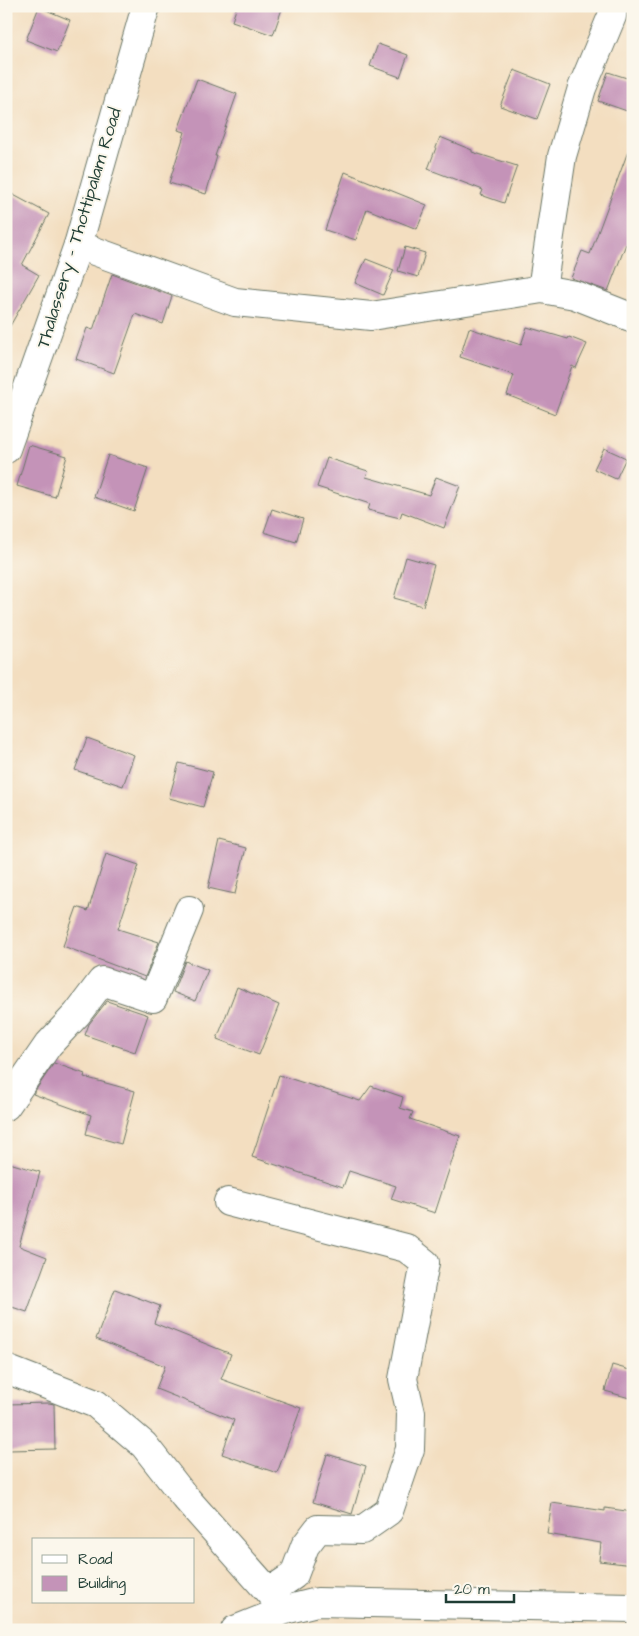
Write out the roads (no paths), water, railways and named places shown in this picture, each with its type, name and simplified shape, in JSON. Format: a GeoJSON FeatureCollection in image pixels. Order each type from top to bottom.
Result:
{"type":"FeatureCollection","features":[{"type":"Feature","properties":{"kind":"street","name":"Thalassery - Thottipalam Road"},"geometry":{"type":"LineString","coordinates":[[6,449],[78,245],[146,6]]}},
{"type":"Feature","properties":{"kind":"street"},"geometry":{"type":"LineString","coordinates":[[542,289],[562,156],[582,88],[612,16],[613,6]]}},
{"type":"Feature","properties":{"kind":"street"},"geometry":{"type":"LineString","coordinates":[[78,245],[235,302],[371,316],[542,289],[576,296],[633,318]]}},
{"type":"Feature","properties":{"kind":"street"},"geometry":{"type":"LineString","coordinates":[[6,1106],[48,1045],[77,1014],[102,981],[153,998],[189,910]]}},
{"type":"Feature","properties":{"kind":"street"},"geometry":{"type":"LineString","coordinates":[[228,1202],[406,1248],[426,1263],[403,1379],[412,1413],[410,1449],[390,1511],[362,1530],[318,1529],[305,1546],[294,1575],[277,1601],[235,1630]]}},
{"type":"Feature","properties":{"kind":"street"},"geometry":{"type":"LineString","coordinates":[[6,1369],[96,1404],[144,1445],[184,1496],[277,1601],[633,1608]]}}]}
